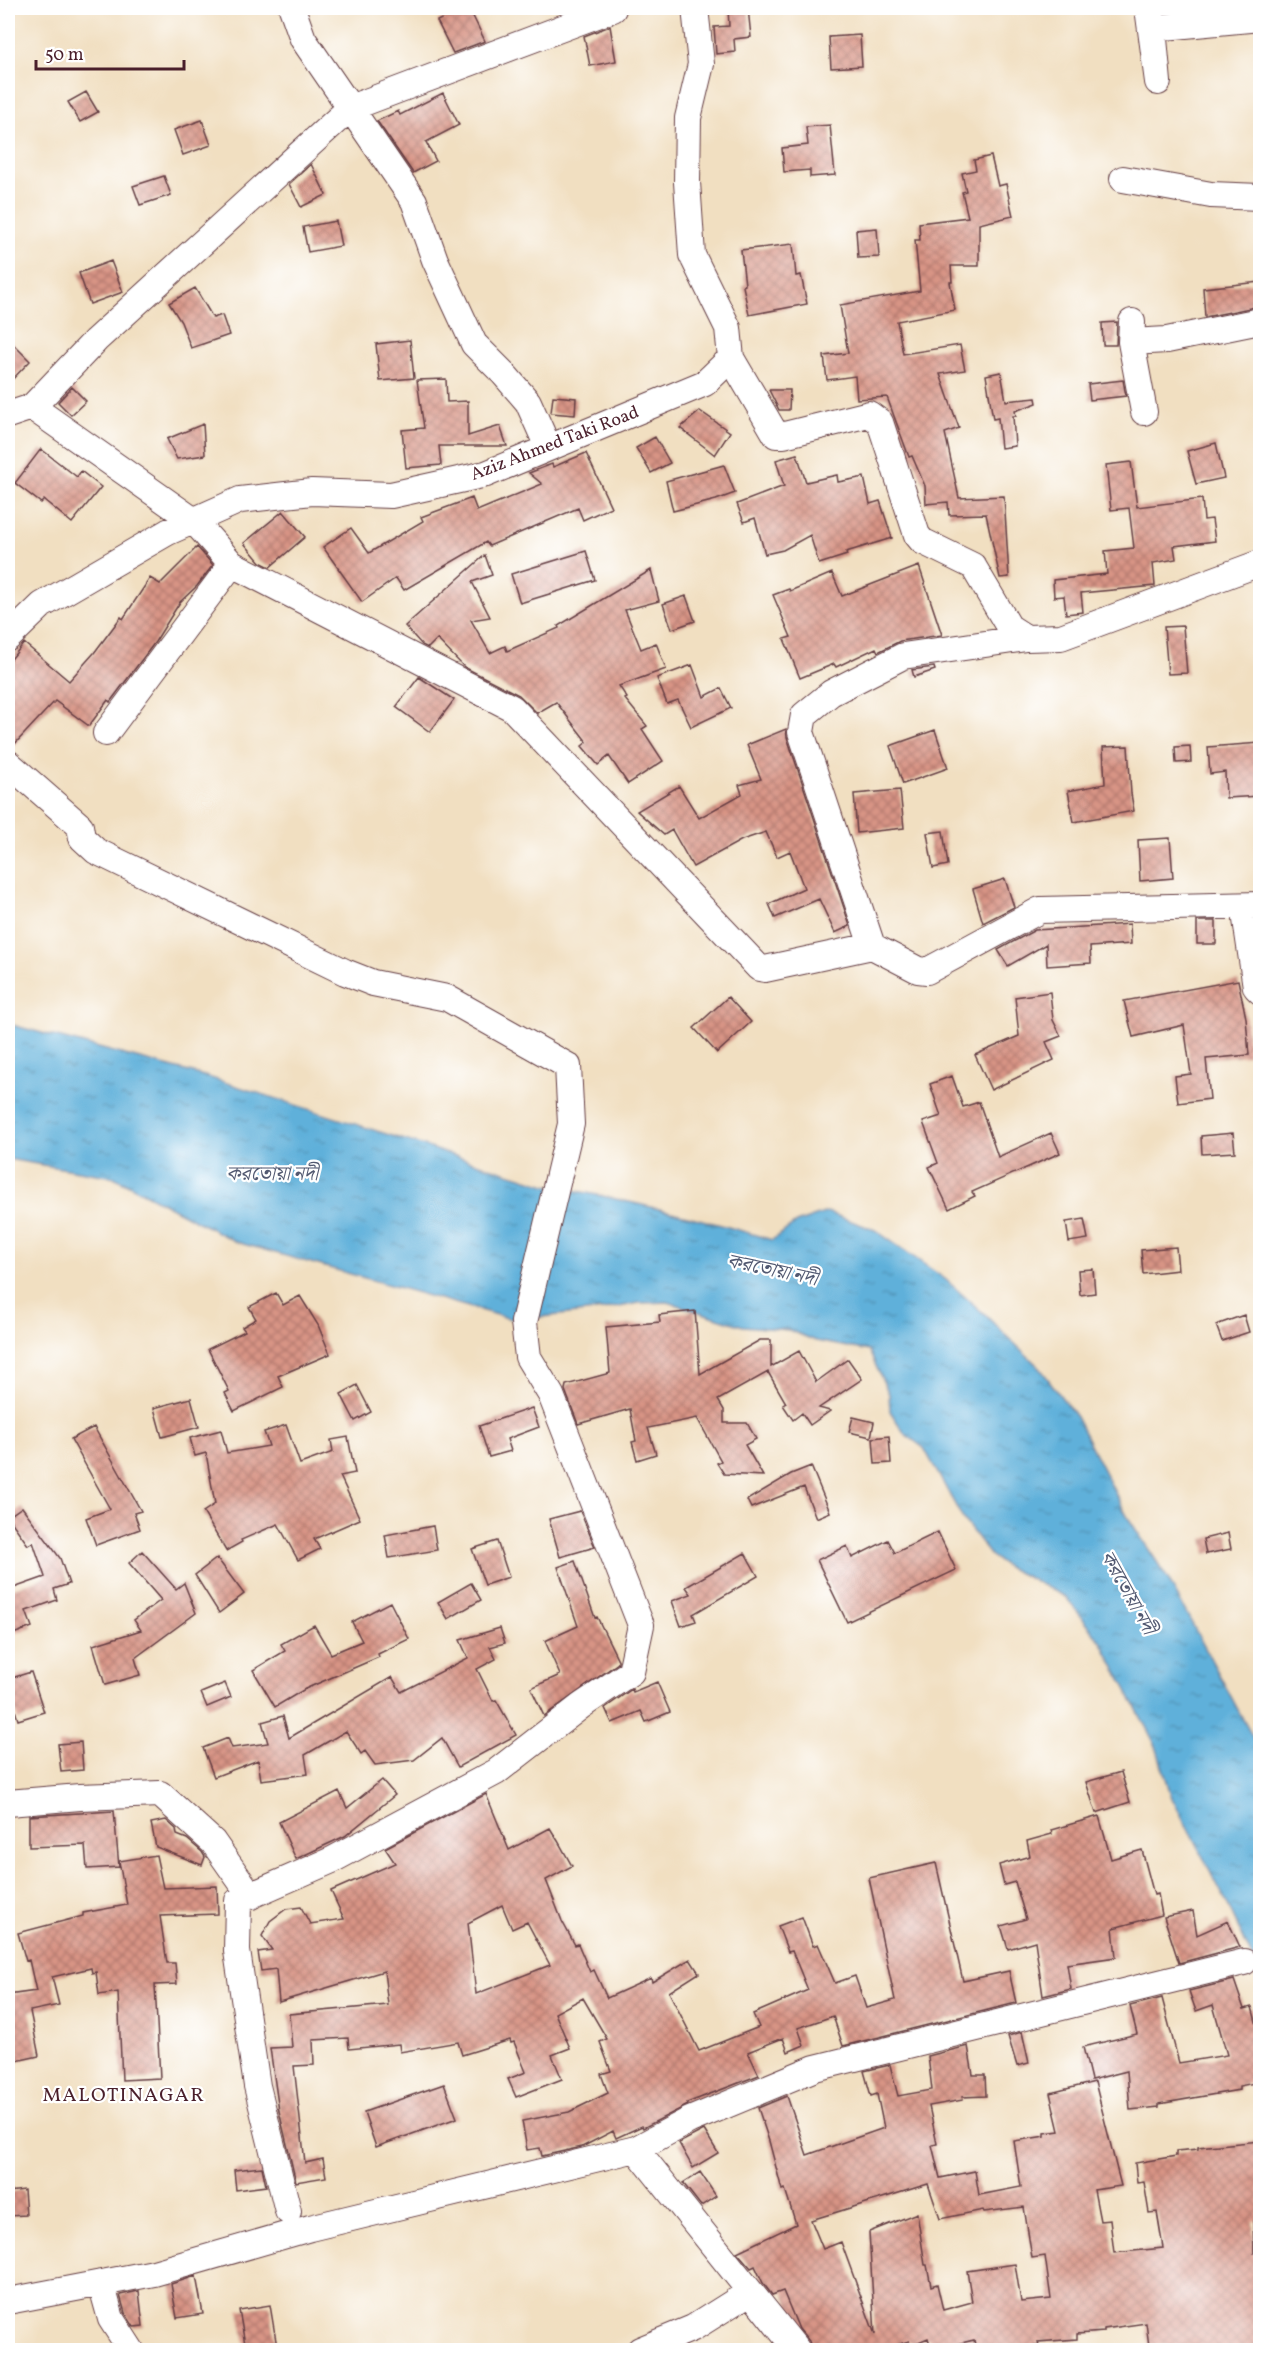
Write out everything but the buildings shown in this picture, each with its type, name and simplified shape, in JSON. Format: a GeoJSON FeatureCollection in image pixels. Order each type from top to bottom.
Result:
{"type":"FeatureCollection","features":[{"type":"Feature","properties":{"kind":"street"},"geometry":{"type":"LineString","coordinates":[[292,8],[303,39],[414,201],[435,260],[474,344],[528,402],[548,447]]}},
{"type":"Feature","properties":{"kind":"street"},"geometry":{"type":"LineString","coordinates":[[695,8],[701,63],[688,118],[687,182],[692,255],[728,328],[731,358],[776,435],[869,414],[880,422],[917,534],[922,541],[973,566],[1009,627],[1026,638]]}},
{"type":"Feature","properties":{"kind":"street"},"geometry":{"type":"LineString","coordinates":[[1149,8],[1158,82],[1153,28],[1260,18]]}},
{"type":"Feature","properties":{"kind":"street"},"geometry":{"type":"LineString","coordinates":[[8,415],[32,407],[96,339],[350,108],[613,9]]}},
{"type":"Feature","properties":{"kind":"street"},"geometry":{"type":"LineString","coordinates":[[1123,179],[1211,195],[1260,197]]}},
{"type":"Feature","properties":{"kind":"street"},"geometry":{"type":"LineString","coordinates":[[1144,412],[1132,332],[1167,340],[1260,321]]}},
{"type":"Feature","properties":{"kind":"street","name":"Aziz Ahmed Taki Road"},"geometry":{"type":"LineString","coordinates":[[8,638],[42,605],[168,532],[240,500],[312,492],[391,495],[486,474],[705,383],[731,358]]}},
{"type":"Feature","properties":{"kind":"street"},"geometry":{"type":"LineString","coordinates":[[32,407],[194,521],[232,564],[512,708],[759,968],[765,969],[872,946],[918,970],[927,971],[1040,910],[1252,905],[1257,987],[1260,991]]}},
{"type":"Feature","properties":{"kind":"street"},"geometry":{"type":"LineString","coordinates":[[872,946],[801,732],[804,715],[831,693],[903,656],[1026,638],[1061,636],[1260,563]]}},
{"type":"Feature","properties":{"kind":"street"},"geometry":{"type":"LineString","coordinates":[[106,733],[232,564]]}},
{"type":"Feature","properties":{"kind":"street"},"geometry":{"type":"LineString","coordinates":[[8,763],[80,826],[82,838],[96,851],[345,972],[373,983],[447,998],[568,1066],[571,1124],[524,1322],[528,1357],[551,1395],[641,1625],[631,1672],[581,1706],[496,1772],[332,1860],[238,1901],[237,1951],[257,2086],[288,2211]]}},
{"type":"Feature","properties":{"kind":"street"},"geometry":{"type":"LineString","coordinates":[[8,1803],[160,1794],[213,1842],[251,1896]]}},
{"type":"Feature","properties":{"kind":"street"},"geometry":{"type":"LineString","coordinates":[[8,2301],[154,2273],[310,2228],[636,2149],[690,2120],[815,2068],[1244,1962]]}},
{"type":"Feature","properties":{"kind":"street"},"geometry":{"type":"LineString","coordinates":[[636,2149],[797,2350]]}},
{"type":"Feature","properties":{"kind":"street"},"geometry":{"type":"LineString","coordinates":[[101,2283],[111,2319],[131,2350]]}},
{"type":"Feature","properties":{"kind":"street"},"geometry":{"type":"LineString","coordinates":[[640,2350],[693,2328],[750,2292]]}},
{"type":"Feature","properties":{"kind":"water","name":"করতোয়া নদী"},"geometry":{"type":"Polygon","coordinates":[[[8,1024],[208,1077],[546,1185],[660,1209],[772,1240],[796,1223],[827,1212],[875,1230],[945,1279],[1040,1368],[1076,1417],[1127,1516],[1168,1579],[1260,1751],[1260,1975],[1227,1903],[1172,1798],[1156,1746],[1102,1643],[1066,1597],[1007,1567],[991,1556],[963,1519],[924,1448],[905,1434],[890,1411],[889,1394],[869,1351],[816,1341],[789,1330],[743,1326],[668,1302],[639,1303],[603,1310],[515,1320],[236,1242],[114,1177],[8,1159],[8,1024]]]}},
{"type":"Feature","properties":{"kind":"district","name":"MALOTINAGAR"},"geometry":{"type":"Point","coordinates":[124,2096]}}]}
